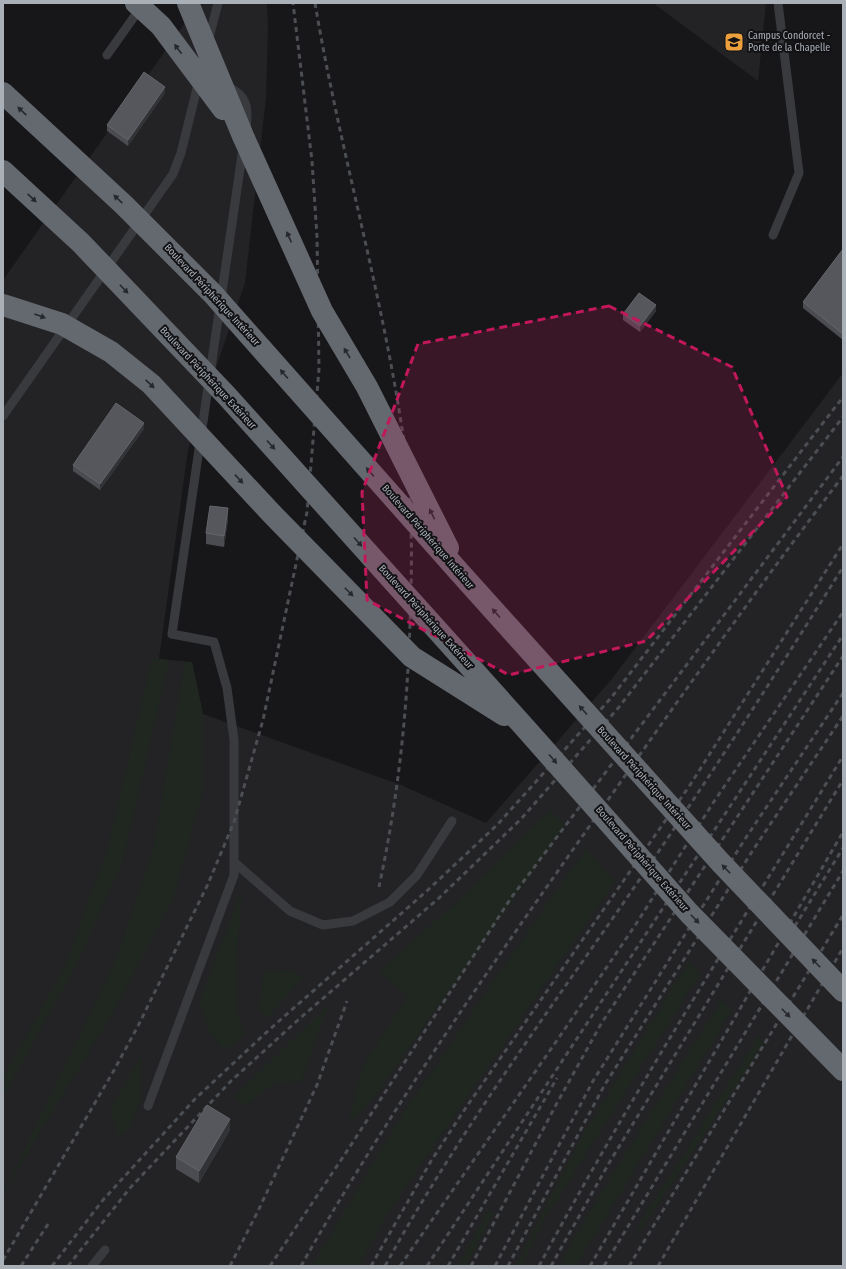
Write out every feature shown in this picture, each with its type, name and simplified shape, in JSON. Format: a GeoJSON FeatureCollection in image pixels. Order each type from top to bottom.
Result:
{"type":"FeatureCollection","features":[{"type":"Feature","properties":{"kind":"highway"},"geometry":{"type":"LineString","coordinates":[[136,3],[160,26],[243,136]]}},
{"type":"Feature","properties":{"kind":"highway"},"geometry":{"type":"LineString","coordinates":[[188,3],[243,136],[322,311],[367,387],[392,433],[461,574]]}},
{"type":"Feature","properties":{"kind":"highway","name":"Boulevard Périphérique Intérieur"},"geometry":{"type":"LineString","coordinates":[[3,93],[124,205],[213,294],[461,574],[721,863],[843,991]]}},
{"type":"Feature","properties":{"kind":"highway","name":"Boulevard Périphérique Extérieur"},"geometry":{"type":"LineString","coordinates":[[3,171],[81,243],[226,395],[689,913],[843,1070]]}},
{"type":"Feature","properties":{"kind":"highway"},"geometry":{"type":"LineString","coordinates":[[3,305],[62,324],[111,352],[150,384],[272,514],[412,657],[527,730]]}},
{"type":"Feature","properties":{"kind":"lane"},"geometry":{"type":"LineString","coordinates":[[107,55],[144,3]]}},
{"type":"Feature","properties":{"kind":"lane"},"geometry":{"type":"LineString","coordinates":[[3,416],[173,174],[181,154],[218,3]]}},
{"type":"Feature","properties":{"kind":"lane"},"geometry":{"type":"LineString","coordinates":[[773,234],[799,172],[778,3]]}},
{"type":"Feature","properties":{"kind":"lane"},"geometry":{"type":"LineString","coordinates":[[148,1106],[234,875],[234,740],[227,688],[214,642],[172,634],[247,117],[246,106],[239,91],[202,69]]}},
{"type":"Feature","properties":{"kind":"lane"},"geometry":{"type":"LineString","coordinates":[[234,862],[290,911],[323,925],[353,921],[390,902],[417,875],[452,821]]}},
{"type":"Feature","properties":{"kind":"lane"},"geometry":{"type":"LineString","coordinates":[[92,1266],[105,1250]]}},
{"type":"Feature","properties":{"kind":"highlighted area"},"geometry":{"type":"Polygon","coordinates":[[[609,306],[732,367],[787,497],[646,641],[509,675],[367,600],[362,492],[418,344],[609,306]]]}},
{"type":"Feature","properties":{"kind":"shaded area"},"geometry":{"type":"Polygon","coordinates":[[[199,3],[267,3],[268,26],[266,98],[245,283],[188,450],[159,659],[192,662],[203,714],[401,785],[486,823],[611,680],[843,373],[843,1266],[3,1266],[3,280],[199,3]]]}},
{"type":"Feature","properties":{"kind":"shaded area","name":"Campus Condorcet - Porte de la Chapelle"},"geometry":{"type":"Polygon","coordinates":[[[653,3],[766,3],[758,81],[653,3]]]}},
{"type":"Feature","properties":{"kind":"shaded area"},"geometry":{"type":"Polygon","coordinates":[[[152,658],[169,660],[123,861],[76,966],[3,1097],[3,1078],[64,968],[108,847],[152,658]]]}},
{"type":"Feature","properties":{"kind":"shaded area"},"geometry":{"type":"Polygon","coordinates":[[[185,662],[192,662],[203,714],[203,790],[174,896],[118,1004],[3,1194],[113,966],[153,851],[185,662]]]}},
{"type":"Feature","properties":{"kind":"shaded area"},"geometry":{"type":"Polygon","coordinates":[[[550,810],[565,826],[372,1100],[349,1123],[361,1069],[408,996],[379,972],[465,894],[550,810]]]}},
{"type":"Feature","properties":{"kind":"shaded area"},"geometry":{"type":"Polygon","coordinates":[[[586,849],[615,881],[386,1216],[359,1266],[312,1266],[401,1116],[586,849]]]}},
{"type":"Feature","properties":{"kind":"shaded area"},"geometry":{"type":"Polygon","coordinates":[[[242,890],[236,967],[237,1011],[245,1035],[223,1051],[209,1031],[199,1002],[242,890]]]}},
{"type":"Feature","properties":{"kind":"shaded area"},"geometry":{"type":"Polygon","coordinates":[[[689,961],[700,974],[542,1224],[522,1266],[515,1266],[581,1138],[689,961]]]}},
{"type":"Feature","properties":{"kind":"shaded area"},"geometry":{"type":"Polygon","coordinates":[[[289,970],[304,977],[266,1019],[259,1010],[264,972],[289,970]]]}},
{"type":"Feature","properties":{"kind":"shaded area"},"geometry":{"type":"Polygon","coordinates":[[[722,999],[732,1010],[576,1266],[560,1266],[588,1214],[722,999]]]}},
{"type":"Feature","properties":{"kind":"shaded area"},"geometry":{"type":"Polygon","coordinates":[[[329,1004],[301,1082],[273,1084],[247,1106],[233,1098],[329,1004]]]}},
{"type":"Feature","properties":{"kind":"shaded area"},"geometry":{"type":"Polygon","coordinates":[[[759,1035],[764,1044],[635,1239],[640,1223],[759,1035]]]}},
{"type":"Feature","properties":{"kind":"shaded area"},"geometry":{"type":"Polygon","coordinates":[[[141,1056],[141,1097],[130,1129],[119,1137],[110,1110],[141,1056]]]}},
{"type":"Feature","properties":{"kind":"shaded area"},"geometry":{"type":"Polygon","coordinates":[[[489,1209],[494,1213],[466,1266],[458,1266],[489,1209]]]}},
{"type":"Feature","properties":{"kind":"building"},"geometry":{"type":"Polygon","coordinates":[[[144,72],[165,87],[128,140],[107,125],[144,72]]]}},
{"type":"Feature","properties":{"kind":"building"},"geometry":{"type":"Polygon","coordinates":[[[843,249],[843,334],[803,302],[843,249]]]}},
{"type":"Feature","properties":{"kind":"building"},"geometry":{"type":"Polygon","coordinates":[[[639,293],[656,305],[640,326],[623,314],[639,293]]]}},
{"type":"Feature","properties":{"kind":"building"},"geometry":{"type":"Polygon","coordinates":[[[116,403],[144,423],[100,484],[73,465],[116,403]]]}},
{"type":"Feature","properties":{"kind":"building"},"geometry":{"type":"Polygon","coordinates":[[[210,506],[228,508],[224,536],[206,533],[210,506]]]}},
{"type":"Feature","properties":{"kind":"building"},"geometry":{"type":"Polygon","coordinates":[[[207,1105],[230,1119],[199,1171],[176,1157],[207,1105]]]}},
{"type":"Feature","properties":{"kind":"railway"},"geometry":{"type":"LineString","coordinates":[[3,1260],[113,1072],[138,1026],[208,884],[234,822],[263,720],[307,512],[319,369],[317,237],[312,161],[293,3]]}},
{"type":"Feature","properties":{"kind":"railway"},"geometry":{"type":"LineString","coordinates":[[315,3],[325,59],[386,337],[408,471],[411,536],[411,580],[407,691],[396,789],[386,854],[379,887]]}},
{"type":"Feature","properties":{"kind":"railway"},"geometry":{"type":"LineString","coordinates":[[52,1266],[103,1200],[195,1099],[270,1029],[429,889],[497,825],[611,698],[843,397]]}},
{"type":"Feature","properties":{"kind":"railway"},"geometry":{"type":"LineString","coordinates":[[68,1266],[130,1188],[231,1081],[298,1020],[439,898],[521,819],[619,707],[843,417]]}},
{"type":"Feature","properties":{"kind":"railway"},"geometry":{"type":"LineString","coordinates":[[270,1266],[349,1148],[511,898],[843,457]]}},
{"type":"Feature","properties":{"kind":"railway"},"geometry":{"type":"LineString","coordinates":[[301,1266],[368,1154],[438,1045],[475,991],[713,652],[843,476]]}},
{"type":"Feature","properties":{"kind":"railway"},"geometry":{"type":"LineString","coordinates":[[371,1266],[431,1161],[465,1109],[690,785],[843,544]]}},
{"type":"Feature","properties":{"kind":"railway"},"geometry":{"type":"LineString","coordinates":[[385,1266],[410,1221],[492,1092],[639,881],[757,703],[843,567]]}},
{"type":"Feature","properties":{"kind":"railway"},"geometry":{"type":"LineString","coordinates":[[400,1266],[636,924],[713,803],[843,612]]}},
{"type":"Feature","properties":{"kind":"railway"},"geometry":{"type":"LineString","coordinates":[[427,1266],[843,635]]}},
{"type":"Feature","properties":{"kind":"railway"},"geometry":{"type":"LineString","coordinates":[[471,1266],[557,1103],[601,1024],[843,656]]}},
{"type":"Feature","properties":{"kind":"railway"},"geometry":{"type":"LineString","coordinates":[[495,1266],[593,1081],[745,839],[843,693]]}},
{"type":"Feature","properties":{"kind":"railway"},"geometry":{"type":"LineString","coordinates":[[508,1266],[604,1086],[753,850],[843,716]]}},
{"type":"Feature","properties":{"kind":"railway"},"geometry":{"type":"LineString","coordinates":[[539,1266],[649,1072],[843,756]]}},
{"type":"Feature","properties":{"kind":"railway"},"geometry":{"type":"LineString","coordinates":[[551,1266],[609,1163],[843,780]]}},
{"type":"Feature","properties":{"kind":"railway"},"geometry":{"type":"LineString","coordinates":[[590,1266],[843,832]]}},
{"type":"Feature","properties":{"kind":"railway"},"geometry":{"type":"LineString","coordinates":[[790,934],[843,848]]}},
{"type":"Feature","properties":{"kind":"railway"},"geometry":{"type":"LineString","coordinates":[[604,1266],[843,871]]}},
{"type":"Feature","properties":{"kind":"railway"},"geometry":{"type":"LineString","coordinates":[[629,1266],[843,915]]}},
{"type":"Feature","properties":{"kind":"railway"},"geometry":{"type":"LineString","coordinates":[[658,1266],[843,948]]}},
{"type":"Feature","properties":{"kind":"railway"},"geometry":{"type":"LineString","coordinates":[[230,1266],[259,1209],[317,1085],[347,1001]]}},
{"type":"Feature","properties":{"kind":"railway"},"geometry":{"type":"LineString","coordinates":[[448,1266],[557,1078]]}},
{"type":"Feature","properties":{"kind":"railway"},"geometry":{"type":"LineString","coordinates":[[21,1266],[50,1221]]}},
{"type":"Feature","properties":{"kind":"place","name":"Campus Condorcet - Porte de la Chapelle"},"geometry":{"type":"Point","coordinates":[734,42]}}]}
